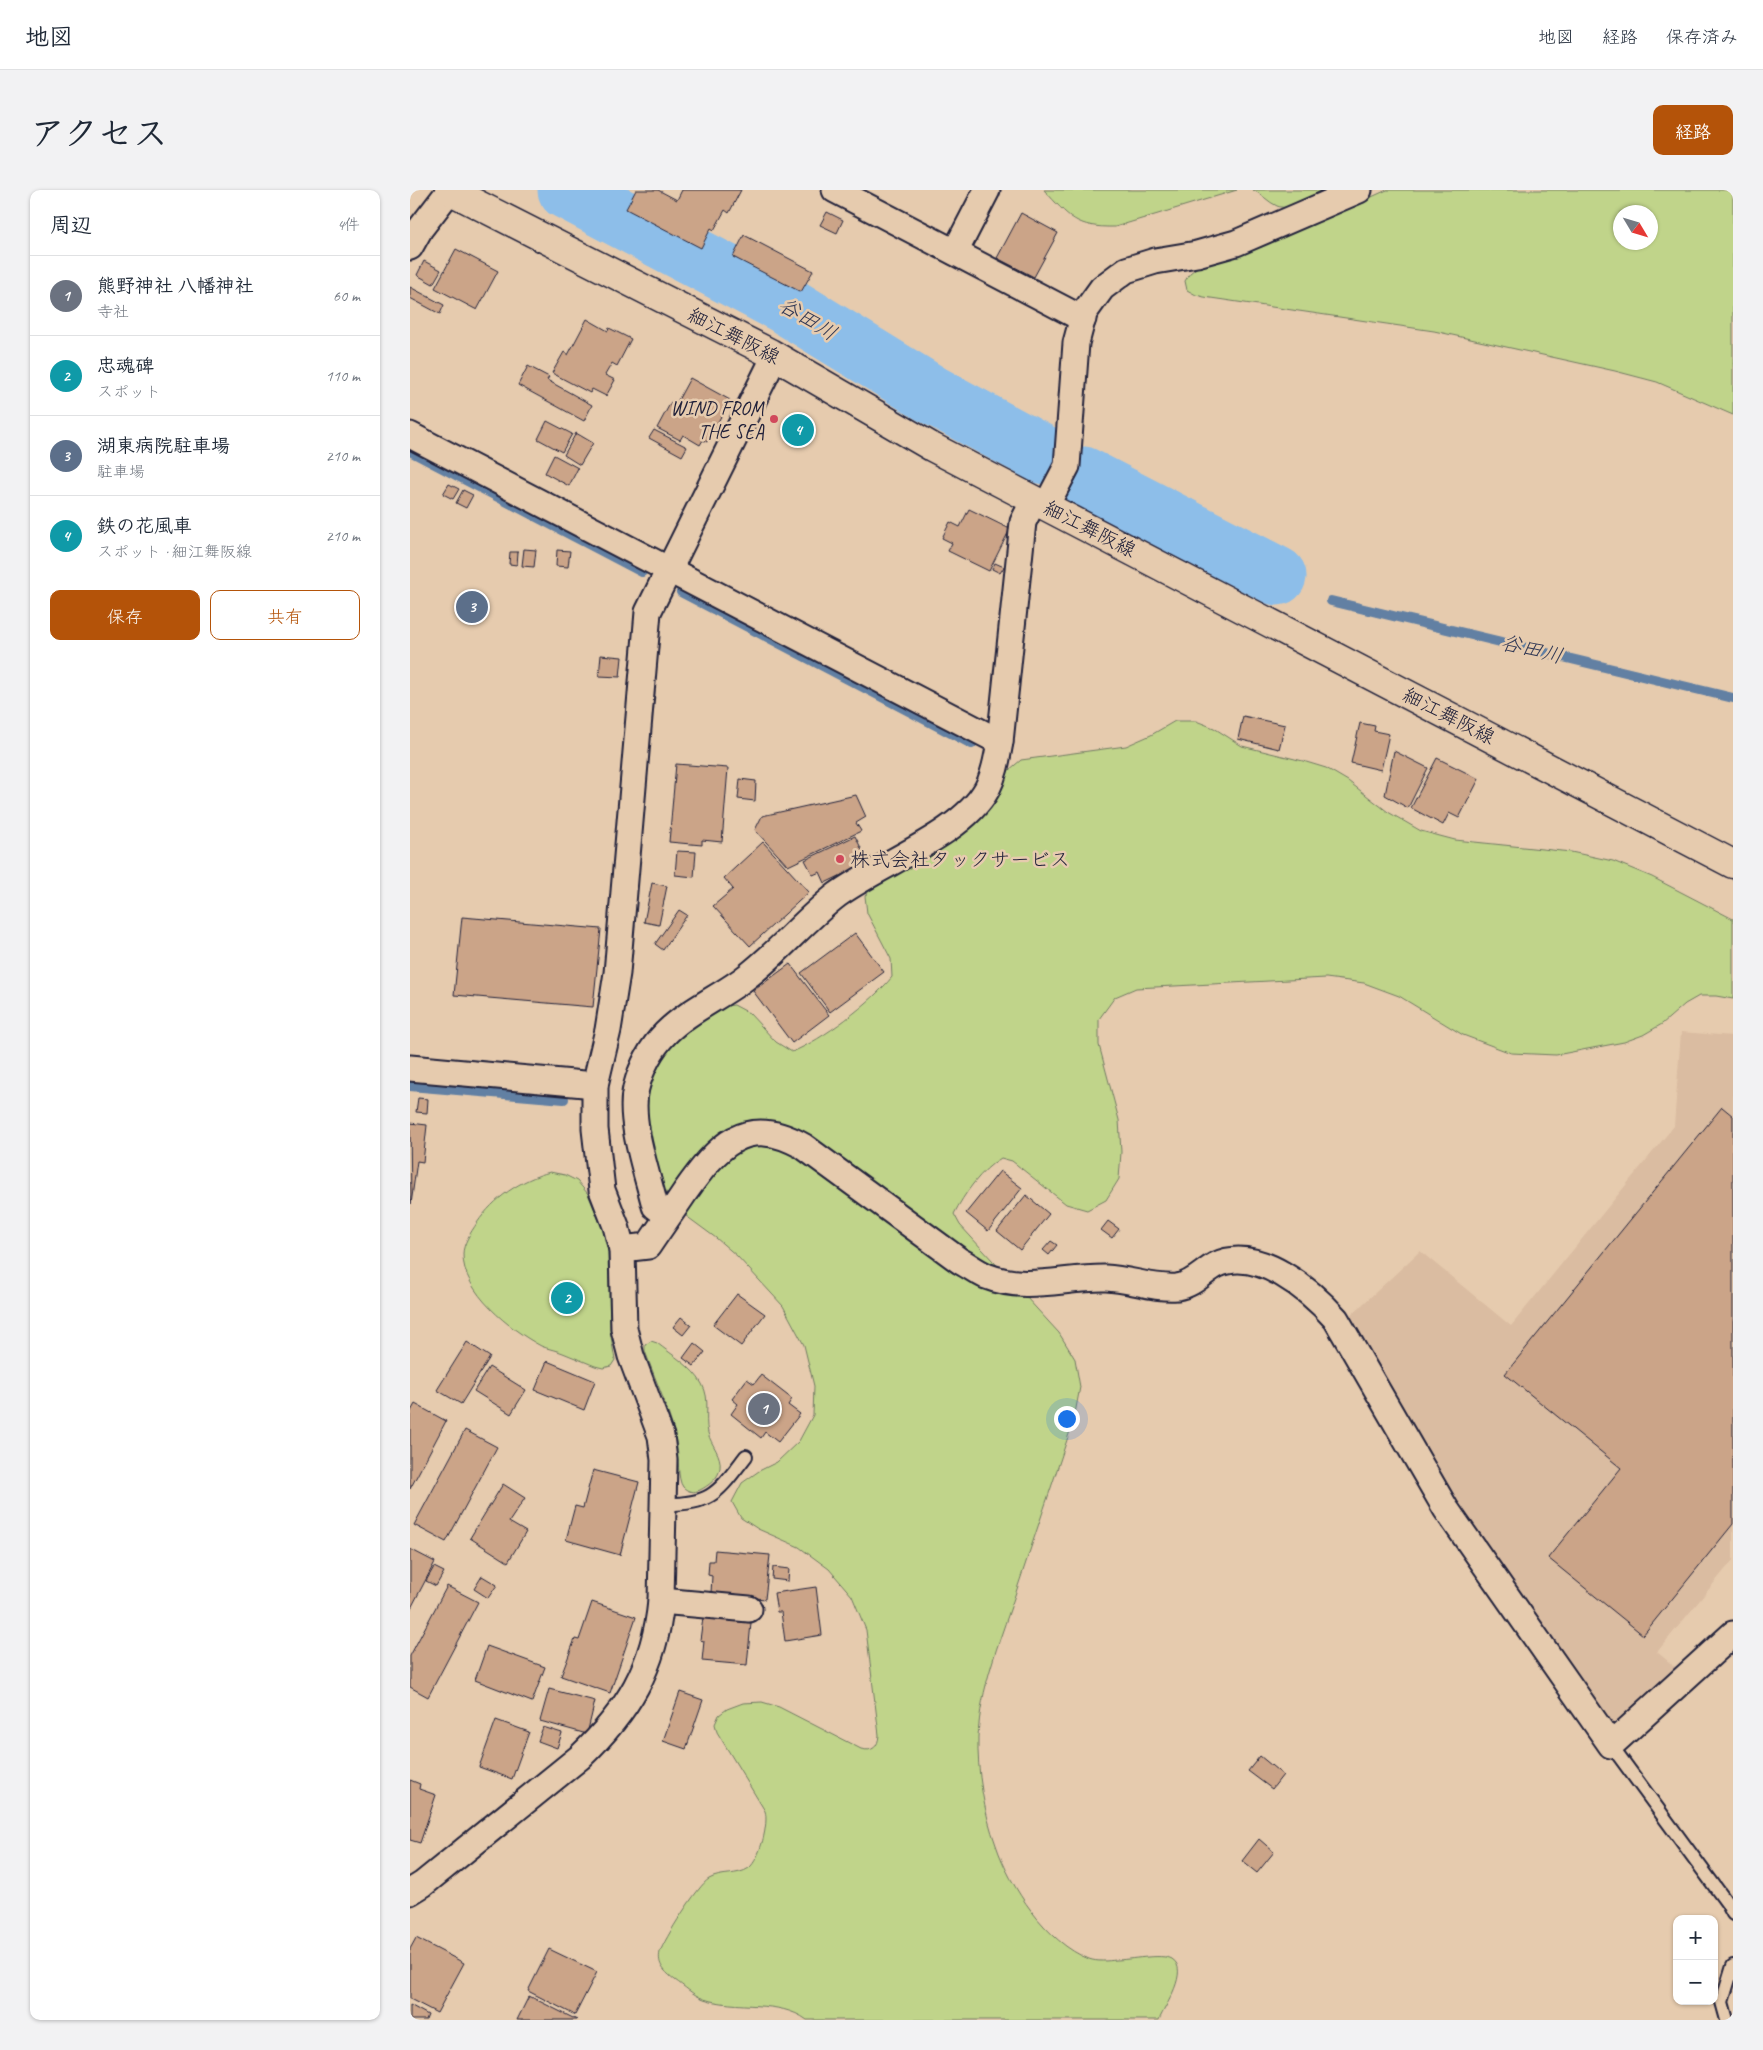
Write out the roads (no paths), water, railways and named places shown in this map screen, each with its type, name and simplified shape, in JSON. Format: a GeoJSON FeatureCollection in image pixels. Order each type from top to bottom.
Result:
{"type":"FeatureCollection","features":[{"type":"Feature","properties":{"kind":"main road","name":"細江舞阪線"},"geometry":{"type":"LineString","coordinates":[[450,190],[775,356],[932,446],[1733,864]]}},
{"type":"Feature","properties":{"kind":"street"},"geometry":{"type":"LineString","coordinates":[[410,247],[420,229],[450,190]]}},
{"type":"Feature","properties":{"kind":"street"},"geometry":{"type":"LineString","coordinates":[[835,190],[1082,319]]}},
{"type":"Feature","properties":{"kind":"street"},"geometry":{"type":"LineString","coordinates":[[955,252],[987,190]]}},
{"type":"Feature","properties":{"kind":"street"},"geometry":{"type":"LineString","coordinates":[[668,1216],[655,1206],[634,1120],[636,1089],[646,1060],[663,1034],[687,1014],[753,971],[838,895],[952,826],[972,810],[990,782],[996,767],[1000,742],[1023,522],[1040,503],[1067,466],[1076,343],[1084,313],[1102,288],[1126,270],[1155,261],[1196,254],[1236,243],[1359,190]]}},
{"type":"Feature","properties":{"kind":"street"},"geometry":{"type":"LineString","coordinates":[[410,1892],[423,1884],[604,1735],[624,1710],[640,1681],[652,1651],[661,1601],[664,1460],[660,1436],[631,1356],[624,1329],[622,1249],[616,1226],[602,1190],[595,1128],[595,1085],[608,1030],[617,973],[648,612],[775,356]]}},
{"type":"Feature","properties":{"kind":"street"},"geometry":{"type":"LineString","coordinates":[[410,435],[1000,742]]}},
{"type":"Feature","properties":{"kind":"street"},"geometry":{"type":"LineString","coordinates":[[410,1068],[595,1085]]}},
{"type":"Feature","properties":{"kind":"street"},"geometry":{"type":"LineString","coordinates":[[622,1249],[648,1246],[702,1168],[719,1149],[741,1136],[766,1132],[785,1136],[803,1146],[960,1260],[985,1276],[1014,1283],[1044,1284],[1106,1278],[1179,1287],[1192,1282],[1218,1264],[1236,1260],[1254,1263],[1278,1272],[1300,1284],[1320,1300],[1336,1319],[1446,1509],[1611,1745],[1733,1634]]}},
{"type":"Feature","properties":{"kind":"street"},"geometry":{"type":"LineString","coordinates":[[661,1601],[749,1609]]}},
{"type":"Feature","properties":{"kind":"lane"},"geometry":{"type":"LineString","coordinates":[[664,1504],[687,1504],[715,1493],[746,1456]]}},
{"type":"Feature","properties":{"kind":"lane"},"geometry":{"type":"LineString","coordinates":[[1611,1745],[1727,1903],[1733,1914]]}},
{"type":"Feature","properties":{"kind":"lane"},"geometry":{"type":"LineString","coordinates":[[1727,2020],[1722,2002],[1733,1966]]}},
{"type":"Feature","properties":{"kind":"waterway","name":"谷田川"},"geometry":{"type":"LineString","coordinates":[[567,190],[786,305],[931,394],[1044,455]]}},
{"type":"Feature","properties":{"kind":"waterway"},"geometry":{"type":"LineString","coordinates":[[410,451],[642,572]]}},
{"type":"Feature","properties":{"kind":"waterway","name":"谷田川"},"geometry":{"type":"LineString","coordinates":[[1083,476],[1277,576]]}},
{"type":"Feature","properties":{"kind":"waterway"},"geometry":{"type":"LineString","coordinates":[[681,592],[972,744]]}},
{"type":"Feature","properties":{"kind":"waterway","name":"谷田川"},"geometry":{"type":"LineString","coordinates":[[1331,601],[1733,698]]}},
{"type":"Feature","properties":{"kind":"waterway"},"geometry":{"type":"LineString","coordinates":[[410,1086],[564,1099]]}},
{"type":"Feature","properties":{"kind":"place","name":"WIND FROM THE SEA"},"geometry":{"type":"Point","coordinates":[774,419]}},
{"type":"Feature","properties":{"kind":"place","name":"鉄の花風車"},"geometry":{"type":"Point","coordinates":[798,430]}},
{"type":"Feature","properties":{"kind":"place","name":"湖東病院駐車場"},"geometry":{"type":"Point","coordinates":[472,607]}},
{"type":"Feature","properties":{"kind":"place","name":"株式会社タックサービス"},"geometry":{"type":"Point","coordinates":[840,859]}},
{"type":"Feature","properties":{"kind":"place","name":"忠魂碑"},"geometry":{"type":"Point","coordinates":[567,1298]}},
{"type":"Feature","properties":{"kind":"place","name":"熊野神社 八幡神社"},"geometry":{"type":"Point","coordinates":[764,1409]}}]}
